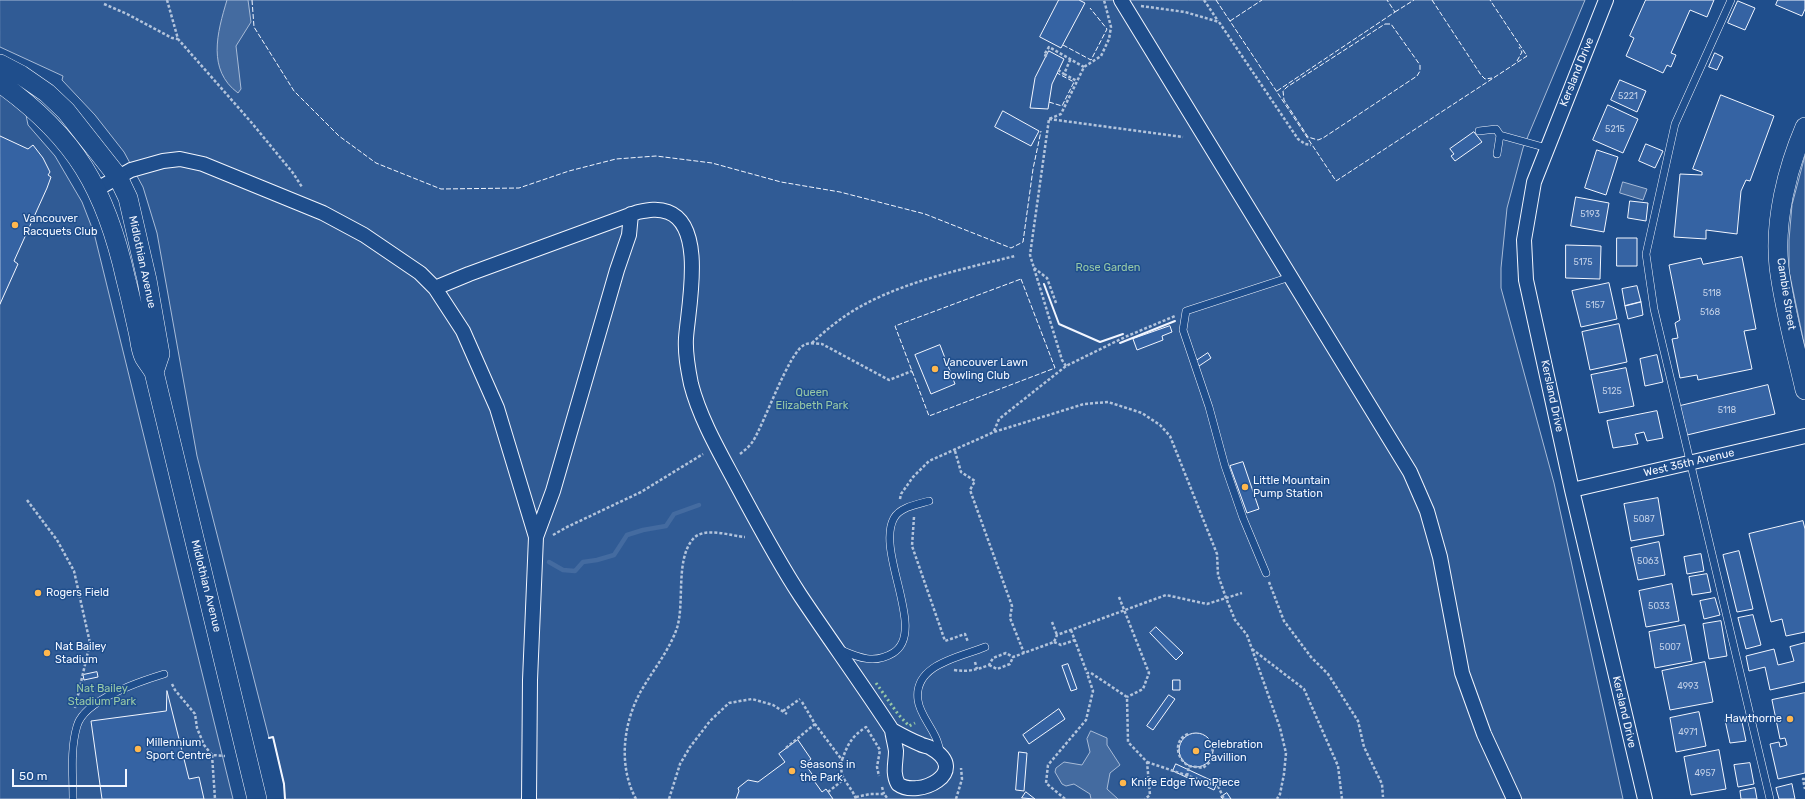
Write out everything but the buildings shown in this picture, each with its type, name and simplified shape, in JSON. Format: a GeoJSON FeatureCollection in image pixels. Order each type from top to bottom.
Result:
{"type":"FeatureCollection","features":[{"type":"Feature","properties":{"kind":"street","name":"Kersland Drive"},"geometry":{"type":"LineString","coordinates":[[1606,0],[1534,182],[1524,240],[1526,280],[1572,490],[1645,799]]}},
{"type":"Feature","properties":{"kind":"street"},"geometry":{"type":"LineString","coordinates":[[1124,4],[1410,472],[1427,511],[1440,556],[1462,673],[1484,734],[1515,798]]}},
{"type":"Feature","properties":{"kind":"street","name":"Midlothian Avenue"},"geometry":{"type":"LineString","coordinates":[[0,64],[21,75],[47,93],[66,111],[118,177],[128,198],[147,280],[160,354],[154,372]]}},
{"type":"Feature","properties":{"kind":"street","name":"Midlothian Avenue"},"geometry":{"type":"LineString","coordinates":[[0,83],[26,102],[48,122],[75,153],[97,189],[114,235],[143,356],[154,372],[257,799]]}},
{"type":"Feature","properties":{"kind":"street","name":"Cambie Street"},"geometry":{"type":"LineString","coordinates":[[1805,127],[1787,177],[1779,227],[1779,266],[1787,312],[1805,390]]}},
{"type":"Feature","properties":{"kind":"street"},"geometry":{"type":"LineString","coordinates":[[97,189],[131,170],[163,161],[180,159],[203,164],[323,213],[364,235],[420,273],[436,288],[463,332],[494,401],[536,538]]}},
{"type":"Feature","properties":{"kind":"street"},"geometry":{"type":"LineString","coordinates":[[436,288],[469,274],[631,214],[655,209],[669,212],[680,220],[689,235],[692,258],[686,340],[687,362],[698,404],[722,457],[762,534],[800,594],[892,730],[896,750],[895,778],[899,786],[904,792],[921,797],[936,791],[945,776],[946,768],[943,760],[931,748],[892,730]]}},
{"type":"Feature","properties":{"kind":"street"},"geometry":{"type":"LineString","coordinates":[[529,799],[530,687],[536,538],[553,491],[614,278],[629,235],[631,214]]}},
{"type":"Feature","properties":{"kind":"street","name":"West 35th Avenue"},"geometry":{"type":"LineString","coordinates":[[1572,490],[1805,436]]}},
{"type":"Feature","properties":{"kind":"lane"},"geometry":{"type":"LineString","coordinates":[[1731,0],[1675,124],[1646,254],[1654,309],[1689,463],[1770,799]]}},
{"type":"Feature","properties":{"kind":"lane"},"geometry":{"type":"LineString","coordinates":[[1479,131],[1496,129],[1500,135],[1547,148]]}},
{"type":"Feature","properties":{"kind":"lane"},"geometry":{"type":"LineString","coordinates":[[1497,154],[1500,135]]}},
{"type":"Feature","properties":{"kind":"lane"},"geometry":{"type":"LineString","coordinates":[[1266,573],[1243,518],[1224,466],[1209,407],[1183,330],[1186,311],[1290,277]]}},
{"type":"Feature","properties":{"kind":"lane"},"geometry":{"type":"LineString","coordinates":[[837,649],[862,659],[875,660],[886,657],[898,650],[904,640],[906,624],[889,541],[890,526],[895,516],[905,509],[929,501]]}},
{"type":"Feature","properties":{"kind":"lane"},"geometry":{"type":"LineString","coordinates":[[943,760],[936,738],[918,700],[919,685],[926,673],[934,666],[985,647]]}},
{"type":"Feature","properties":{"kind":"lane"},"geometry":{"type":"LineString","coordinates":[[73,799],[72,765],[77,725],[81,717],[92,706],[124,689],[143,680],[164,674]]}},
{"type":"Feature","properties":{"kind":"path"},"geometry":{"type":"LineString","coordinates":[[168,0],[178,39],[251,122],[293,173],[302,187]]}},
{"type":"Feature","properties":{"kind":"path"},"geometry":{"type":"LineString","coordinates":[[1048,119],[1061,114],[1084,66],[1101,56],[1109,39],[1111,27],[1110,18],[1104,0]]}},
{"type":"Feature","properties":{"kind":"path"},"geometry":{"type":"LineString","coordinates":[[1204,0],[1298,139],[1305,144],[1311,145]]}},
{"type":"Feature","properties":{"kind":"path"},"geometry":{"type":"LineString","coordinates":[[104,4],[127,14],[172,38],[178,39]]}},
{"type":"Feature","properties":{"kind":"path"},"geometry":{"type":"LineString","coordinates":[[1110,18],[1124,4],[1158,7],[1185,12],[1219,22]]}},
{"type":"Feature","properties":{"kind":"path"},"geometry":{"type":"LineString","coordinates":[[1047,56],[1044,54],[1049,47],[1084,66]]}},
{"type":"Feature","properties":{"kind":"path"},"geometry":{"type":"LineString","coordinates":[[1064,74],[1071,58]]}},
{"type":"Feature","properties":{"kind":"path"},"geometry":{"type":"LineString","coordinates":[[1058,70],[1077,81]]}},
{"type":"Feature","properties":{"kind":"path"},"geometry":{"type":"LineString","coordinates":[[1048,119],[1183,137]]}},
{"type":"Feature","properties":{"kind":"path"},"geometry":{"type":"LineString","coordinates":[[1048,119],[1030,255],[1062,360],[1066,366]]}},
{"type":"Feature","properties":{"kind":"path"},"geometry":{"type":"LineString","coordinates":[[812,343],[824,332],[866,303],[905,287],[1015,256]]}},
{"type":"Feature","properties":{"kind":"path"},"geometry":{"type":"LineString","coordinates":[[1034,268],[1048,278],[1056,303]]}},
{"type":"Feature","properties":{"kind":"path"},"geometry":{"type":"LineString","coordinates":[[994,432],[999,419],[1066,366],[1125,337],[1186,311]]}},
{"type":"Feature","properties":{"kind":"path"},"geometry":{"type":"LineString","coordinates":[[740,454],[753,441],[778,387],[798,352],[804,345],[812,343],[822,344],[889,380],[912,371]]}},
{"type":"Feature","properties":{"kind":"path"},"geometry":{"type":"LineString","coordinates":[[977,669],[965,634],[945,641],[912,546],[914,514],[898,504],[901,494],[913,477],[929,461],[955,451],[994,432],[1084,404],[1108,402],[1142,413],[1160,425],[1170,436],[1217,554],[1218,575],[1226,598],[1235,620],[1247,635],[1280,728],[1286,754],[1284,774],[1280,794],[1277,799]]}},
{"type":"Feature","properties":{"kind":"path"},"geometry":{"type":"LineString","coordinates":[[955,451],[961,472],[975,481],[970,490],[1012,606],[1010,618],[1024,653]]}},
{"type":"Feature","properties":{"kind":"path"},"geometry":{"type":"LineString","coordinates":[[551,537],[567,527],[641,492],[703,454]]}},
{"type":"Feature","properties":{"kind":"path"},"geometry":{"type":"LineString","coordinates":[[27,500],[57,540],[74,571],[86,622],[90,642],[75,710]]}},
{"type":"Feature","properties":{"kind":"path"},"geometry":{"type":"LineString","coordinates":[[636,799],[630,790],[625,770],[625,741],[631,710],[672,640],[677,627],[681,610],[684,560],[686,552],[693,539],[705,532],[745,537]]}},
{"type":"Feature","properties":{"kind":"path"},"geometry":{"type":"LineString","coordinates":[[1266,573],[1284,622],[1311,657],[1328,674],[1358,721],[1364,747],[1382,784],[1383,796]]}},
{"type":"Feature","properties":{"kind":"path"},"geometry":{"type":"LineString","coordinates":[[1057,635],[1166,595],[1207,604],[1242,593]]}},
{"type":"Feature","properties":{"kind":"path"},"geometry":{"type":"LineString","coordinates":[[1120,597],[1149,673],[1143,689],[1127,697]]}},
{"type":"Feature","properties":{"kind":"path"},"geometry":{"type":"LineString","coordinates":[[952,670],[968,673],[989,665],[997,668],[1010,664],[1013,657],[1054,642],[1057,635],[1052,622]]}},
{"type":"Feature","properties":{"kind":"path"},"geometry":{"type":"LineString","coordinates":[[1065,799],[1046,783],[1048,765],[1086,720],[1093,691],[1071,630]]}},
{"type":"Feature","properties":{"kind":"path"},"geometry":{"type":"LineString","coordinates":[[1054,642],[1061,646],[1075,640]]}},
{"type":"Feature","properties":{"kind":"path"},"geometry":{"type":"LineString","coordinates":[[1251,649],[1304,689],[1338,766],[1342,799]]}},
{"type":"Feature","properties":{"kind":"path"},"geometry":{"type":"LineString","coordinates":[[989,665],[993,658],[1006,653],[1013,657]]}},
{"type":"Feature","properties":{"kind":"path"},"geometry":{"type":"LineString","coordinates":[[1087,673],[1091,673],[1127,697]]}},
{"type":"Feature","properties":{"kind":"path"},"geometry":{"type":"LineString","coordinates":[[172,684],[175,690],[195,714],[197,728],[204,745],[212,755],[215,799]]}},
{"type":"Feature","properties":{"kind":"path"},"geometry":{"type":"LineString","coordinates":[[1127,697],[1128,742],[1147,762],[1218,786],[1224,799]]}},
{"type":"Feature","properties":{"kind":"path"},"geometry":{"type":"LineString","coordinates":[[669,799],[680,764],[690,747],[710,721],[729,703],[752,699],[773,705],[787,714]]}},
{"type":"Feature","properties":{"kind":"path"},"geometry":{"type":"LineString","coordinates":[[783,711],[801,701],[815,724],[842,760]]}},
{"type":"Feature","properties":{"kind":"path"},"geometry":{"type":"LineString","coordinates":[[786,748],[815,724]]}},
{"type":"Feature","properties":{"kind":"path"},"geometry":{"type":"LineString","coordinates":[[880,779],[877,767],[880,750],[866,727],[855,734],[848,744],[840,768],[843,780],[856,798],[870,794],[884,794]]}},
{"type":"Feature","properties":{"kind":"path"},"geometry":{"type":"LineString","coordinates":[[1188,734],[1182,738],[1178,746],[1178,754],[1183,763],[1189,766],[1203,768],[1212,760],[1213,744]]}},
{"type":"Feature","properties":{"kind":"path"},"geometry":{"type":"LineString","coordinates":[[212,755],[225,756]]}},
{"type":"Feature","properties":{"kind":"path"},"geometry":{"type":"LineString","coordinates":[[1145,799],[1150,795],[1147,762]]}},
{"type":"Feature","properties":{"kind":"path"},"geometry":{"type":"LineString","coordinates":[[956,799],[962,779],[961,764]]}},
{"type":"Feature","properties":{"kind":"path"},"geometry":{"type":"LineString","coordinates":[[1187,776],[1189,766]]}},
{"type":"Feature","properties":{"kind":"path"},"geometry":{"type":"LineString","coordinates":[[1805,779],[1803,779],[1805,789]]}},
{"type":"Feature","properties":{"kind":"path"},"geometry":{"type":"LineString","coordinates":[[828,792],[843,780]]}},
{"type":"Feature","properties":{"kind":"path"},"geometry":{"type":"LineString","coordinates":[[882,785],[884,794],[888,799]]}},
{"type":"Feature","properties":{"kind":"shaded area","name":"Queen Elizabeth Park"},"geometry":{"type":"Polygon","coordinates":[[[0,0],[1585,0],[1523,148],[1507,208],[1501,268],[1501,288],[1554,483],[1623,799],[285,799],[284,784],[273,737],[269,738],[197,456],[157,233],[143,187],[124,152],[95,115],[62,80],[63,76],[0,47],[0,0]]]}},
{"type":"Feature","properties":{"kind":"shaded area"},"geometry":{"type":"Polygon","coordinates":[[[227,0],[248,0],[251,22],[236,46],[241,89],[238,93],[228,84],[218,62],[218,38],[227,0]]]}},
{"type":"Feature","properties":{"kind":"shaded area","name":"Nat Bailey Stadium Park"},"geometry":{"type":"Polygon","coordinates":[[[0,94],[26,115],[28,125],[55,156],[82,202],[94,233],[233,799],[0,799],[0,94]]]}},
{"type":"Feature","properties":{"kind":"shaded area"},"geometry":{"type":"Polygon","coordinates":[[[1805,156],[1805,348],[1789,271],[1789,240],[1792,205],[1805,156]]]}},
{"type":"Feature","properties":{"kind":"shaded area"},"geometry":{"type":"Polygon","coordinates":[[[1623,182],[1647,189],[1643,200],[1620,193],[1623,182]]]}},
{"type":"Feature","properties":{"kind":"shaded area"},"geometry":{"type":"Polygon","coordinates":[[[1091,731],[1107,738],[1107,745],[1120,765],[1110,773],[1107,789],[1118,799],[1091,799],[1090,794],[1074,784],[1066,786],[1062,784],[1055,772],[1056,768],[1064,762],[1082,765],[1090,752],[1087,739],[1091,731]]]}},
{"type":"Feature","properties":{"kind":"waterway"},"geometry":{"type":"LineString","coordinates":[[549,562],[563,570],[575,571],[583,562],[614,555],[627,535],[643,530],[666,526],[674,514],[699,505]]}},
{"type":"Feature","properties":{"kind":"hedge"},"geometry":{"type":"LineString","coordinates":[[876,683],[898,714],[909,726],[915,723]]}},
{"type":"Feature","properties":{"kind":"fence"},"geometry":{"type":"LineString","coordinates":[[252,0],[254,27],[294,91],[339,136],[376,163],[441,189],[519,188],[569,171],[616,159],[656,156],[712,163],[781,182],[840,192],[925,214],[1011,248],[1023,242],[1033,169],[1041,131]]}},
{"type":"Feature","properties":{"kind":"fence"},"geometry":{"type":"LineString","coordinates":[[1216,0],[1336,181],[1527,56],[1490,0]]}},
{"type":"Feature","properties":{"kind":"fence"},"geometry":{"type":"LineString","coordinates":[[1230,21],[1262,0]]}},
{"type":"Feature","properties":{"kind":"fence"},"geometry":{"type":"LineString","coordinates":[[1277,91],[1395,12],[1387,0]]}},
{"type":"Feature","properties":{"kind":"fence"},"geometry":{"type":"LineString","coordinates":[[1395,12],[1414,0]]}},
{"type":"Feature","properties":{"kind":"fence"},"geometry":{"type":"LineString","coordinates":[[1432,0],[1481,75],[1485,79],[1492,78]]}},
{"type":"Feature","properties":{"kind":"fence"},"geometry":{"type":"LineString","coordinates":[[1063,45],[1091,60],[1107,29],[1090,8]]}},
{"type":"Feature","properties":{"kind":"fence"},"geometry":{"type":"LineString","coordinates":[[1385,24],[1391,24],[1420,65],[1420,71],[1417,76],[1323,138],[1318,140],[1308,137],[1284,100],[1283,91],[1385,24]]}},
{"type":"Feature","properties":{"kind":"fence"},"geometry":{"type":"LineString","coordinates":[[1517,61],[1522,52],[1519,47]]}},
{"type":"Feature","properties":{"kind":"fence"},"geometry":{"type":"LineString","coordinates":[[1049,102],[1062,106],[1074,82],[1057,73]]}},
{"type":"Feature","properties":{"kind":"fence"},"geometry":{"type":"LineString","coordinates":[[1021,279],[1055,368],[929,416],[895,326],[1021,279]]}},
{"type":"Feature","properties":{"kind":"wall"},"geometry":{"type":"LineString","coordinates":[[1044,284],[1059,324],[1100,342],[1123,334]]}},
{"type":"Feature","properties":{"kind":"wall"},"geometry":{"type":"LineString","coordinates":[[1120,343],[1175,321]]}},
{"type":"Feature","properties":{"kind":"wall"},"geometry":{"type":"LineString","coordinates":[[269,738],[273,737],[284,784],[285,799]]}},
{"type":"Feature","properties":{"kind":"place","name":"Vancouver Racquets Club"},"geometry":{"type":"Point","coordinates":[15,225]}},
{"type":"Feature","properties":{"kind":"place","name":"Vancouver Lawn Bowling Club"},"geometry":{"type":"Point","coordinates":[935,369]}},
{"type":"Feature","properties":{"kind":"place","name":"Little Mountain Pump Station"},"geometry":{"type":"Point","coordinates":[1245,487]}},
{"type":"Feature","properties":{"kind":"place","name":"Rogers Field"},"geometry":{"type":"Point","coordinates":[38,593]}},
{"type":"Feature","properties":{"kind":"place","name":"Nat Bailey Stadium"},"geometry":{"type":"Point","coordinates":[47,653]}},
{"type":"Feature","properties":{"kind":"place","name":"Hawthorne"},"geometry":{"type":"Point","coordinates":[1790,719]}},
{"type":"Feature","properties":{"kind":"place","name":"Millennium Sport Centre"},"geometry":{"type":"Point","coordinates":[138,749]}},
{"type":"Feature","properties":{"kind":"place","name":"Celebration Pavillion"},"geometry":{"type":"Point","coordinates":[1196,751]}},
{"type":"Feature","properties":{"kind":"place","name":"Seasons in the Park"},"geometry":{"type":"Point","coordinates":[792,771]}},
{"type":"Feature","properties":{"kind":"place","name":"Knife Edge Two Piece"},"geometry":{"type":"Point","coordinates":[1123,783]}},
{"type":"Feature","properties":{"kind":"park label","name":"Rose Garden"},"geometry":{"type":"Point","coordinates":[1108,268]}}]}
